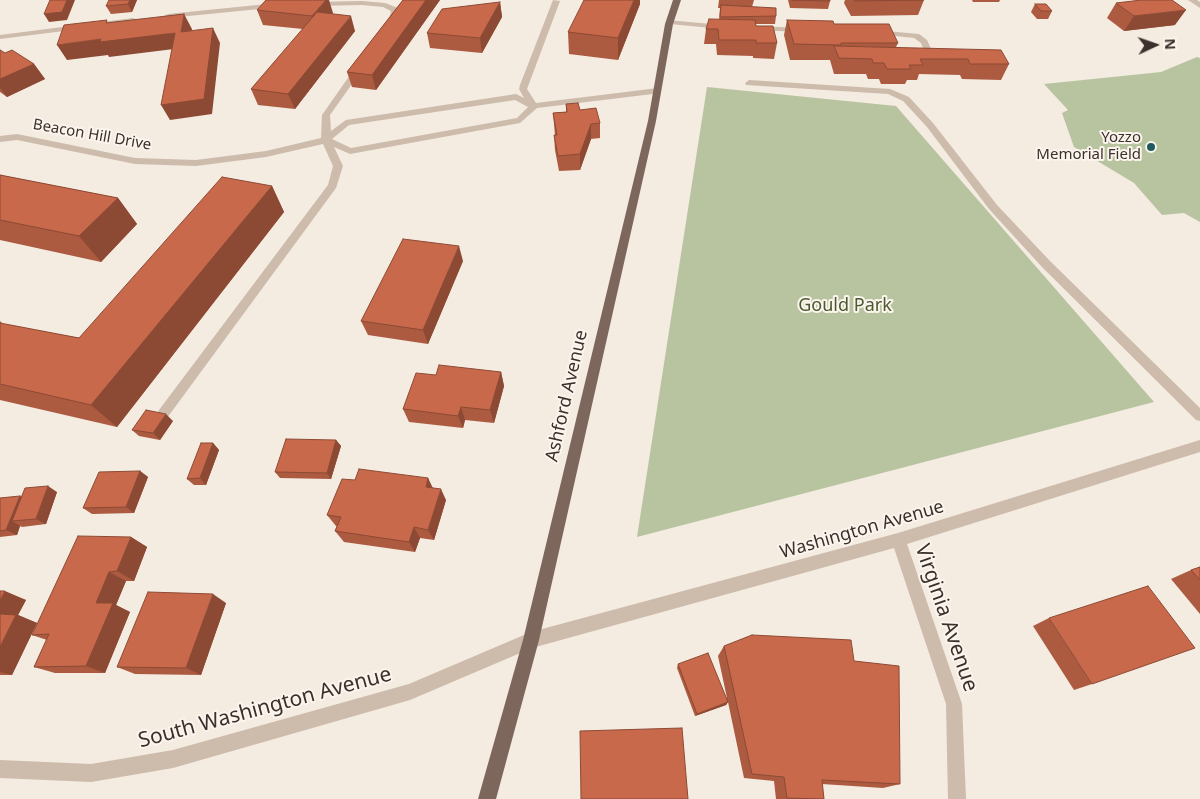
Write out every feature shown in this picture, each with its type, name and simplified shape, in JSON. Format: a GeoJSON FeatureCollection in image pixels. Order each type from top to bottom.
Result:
{"type":"FeatureCollection","features":[{"type":"Feature","properties":{"kind":"main road","name":"Ashford Avenue"},"geometry":{"type":"LineString","coordinates":[[487,799],[531,640],[652,121],[670,22],[677,0]]}},
{"type":"Feature","properties":{"kind":"street"},"geometry":{"type":"LineString","coordinates":[[1192,0],[1200,6]]}},
{"type":"Feature","properties":{"kind":"street"},"geometry":{"type":"LineString","coordinates":[[326,140],[350,151],[520,120],[534,106],[523,89],[556,1]]}},
{"type":"Feature","properties":{"kind":"street"},"geometry":{"type":"LineString","coordinates":[[302,3],[362,3],[385,6],[395,10],[394,20],[388,28]]}},
{"type":"Feature","properties":{"kind":"street"},"geometry":{"type":"LineString","coordinates":[[157,17],[286,4]]}},
{"type":"Feature","properties":{"kind":"street"},"geometry":{"type":"LineString","coordinates":[[0,37],[138,20]]}},
{"type":"Feature","properties":{"kind":"street"},"geometry":{"type":"LineString","coordinates":[[670,22],[734,27]]}},
{"type":"Feature","properties":{"kind":"street"},"geometry":{"type":"LineString","coordinates":[[743,28],[811,30]]}},
{"type":"Feature","properties":{"kind":"street"},"geometry":{"type":"LineString","coordinates":[[867,32],[916,36],[924,42],[928,51]]}},
{"type":"Feature","properties":{"kind":"street"},"geometry":{"type":"LineString","coordinates":[[162,414],[333,186],[338,166],[326,140],[326,115],[366,60]]}},
{"type":"Feature","properties":{"kind":"street"},"geometry":{"type":"LineString","coordinates":[[749,83],[890,92],[906,99],[930,125],[993,207],[1013,229],[1200,416]]}},
{"type":"Feature","properties":{"kind":"street","name":"Beacon Hill Drive"},"geometry":{"type":"LineString","coordinates":[[0,139],[17,138],[135,160],[196,163],[266,154],[326,140],[346,123],[516,97],[534,106],[658,90]]}},
{"type":"Feature","properties":{"kind":"street","name":"Washington Avenue"},"geometry":{"type":"LineString","coordinates":[[531,640],[898,540],[1200,446]]}},
{"type":"Feature","properties":{"kind":"street","name":"Virginia Avenue"},"geometry":{"type":"LineString","coordinates":[[898,540],[954,704],[957,799]]}},
{"type":"Feature","properties":{"kind":"street","name":"South Washington Avenue"},"geometry":{"type":"LineString","coordinates":[[0,769],[91,773],[173,759],[410,692],[531,640]]}},
{"type":"Feature","properties":{"kind":"green space","name":"Yozzo Memorial Field"},"geometry":{"type":"Polygon","coordinates":[[[1197,57],[1200,58],[1200,222],[1184,213],[1162,215],[1134,183],[1074,147],[1062,113],[1068,110],[1044,84],[1161,72],[1197,57]]]}},
{"type":"Feature","properties":{"kind":"green space","name":"Gould Park"},"geometry":{"type":"Polygon","coordinates":[[[707,87],[896,106],[1154,402],[637,537],[707,87]]]}},
{"type":"Feature","properties":{"kind":"building"},"geometry":{"type":"Polygon","coordinates":[[[50,0],[67,0],[62,12],[44,14],[50,0]]]}},
{"type":"Feature","properties":{"kind":"building"},"geometry":{"type":"Polygon","coordinates":[[[109,0],[130,0],[128,4],[106,6],[109,0]]]}},
{"type":"Feature","properties":{"kind":"building"},"geometry":{"type":"Polygon","coordinates":[[[266,0],[326,0],[312,16],[257,10],[266,0]]]}},
{"type":"Feature","properties":{"kind":"building"},"geometry":{"type":"Polygon","coordinates":[[[403,0],[426,0],[372,75],[347,72],[403,0]]]}},
{"type":"Feature","properties":{"kind":"building"},"geometry":{"type":"Polygon","coordinates":[[[584,0],[634,0],[618,38],[568,32],[584,0]]]}},
{"type":"Feature","properties":{"kind":"building"},"geometry":{"type":"Polygon","coordinates":[[[792,0],[830,0],[830,1],[792,0]]]}},
{"type":"Feature","properties":{"kind":"building"},"geometry":{"type":"Polygon","coordinates":[[[854,0],[924,0],[855,1],[854,0]]]}},
{"type":"Feature","properties":{"kind":"building"},"geometry":{"type":"Polygon","coordinates":[[[1141,0],[1172,0],[1186,10],[1134,16],[1116,3],[1141,0]]]}},
{"type":"Feature","properties":{"kind":"building"},"geometry":{"type":"Polygon","coordinates":[[[500,2],[480,38],[427,33],[442,9],[500,2]]]}},
{"type":"Feature","properties":{"kind":"building"},"geometry":{"type":"Polygon","coordinates":[[[1035,4],[1046,4],[1052,11],[1041,11],[1035,4]]]}},
{"type":"Feature","properties":{"kind":"building"},"geometry":{"type":"Polygon","coordinates":[[[721,5],[776,8],[776,16],[720,17],[721,5]]]}},
{"type":"Feature","properties":{"kind":"building"},"geometry":{"type":"Polygon","coordinates":[[[317,12],[351,16],[288,94],[251,89],[317,12]]]}},
{"type":"Feature","properties":{"kind":"building"},"geometry":{"type":"Polygon","coordinates":[[[184,14],[181,32],[213,28],[204,99],[161,105],[175,33],[100,42],[101,39],[57,45],[64,25],[107,20],[106,23],[184,14]]]}},
{"type":"Feature","properties":{"kind":"building"},"geometry":{"type":"Polygon","coordinates":[[[709,19],[755,20],[756,26],[773,26],[777,43],[756,43],[756,40],[719,40],[718,29],[706,29],[709,19]]]}},
{"type":"Feature","properties":{"kind":"building"},"geometry":{"type":"Polygon","coordinates":[[[787,20],[833,21],[834,24],[889,24],[898,43],[794,44],[787,20]]]}},
{"type":"Feature","properties":{"kind":"building"},"geometry":{"type":"Polygon","coordinates":[[[834,46],[1001,50],[1009,64],[970,64],[968,59],[920,59],[923,65],[909,65],[911,69],[887,69],[884,63],[873,63],[872,59],[839,58],[834,46]]]}},
{"type":"Feature","properties":{"kind":"building"},"geometry":{"type":"Polygon","coordinates":[[[0,50],[5,53],[12,50],[34,64],[0,79],[0,50]]]}},
{"type":"Feature","properties":{"kind":"building"},"geometry":{"type":"Polygon","coordinates":[[[578,103],[580,110],[596,108],[600,123],[591,124],[580,154],[558,156],[554,135],[557,135],[553,113],[567,112],[566,104],[578,103]]]}},
{"type":"Feature","properties":{"kind":"building"},"geometry":{"type":"Polygon","coordinates":[[[0,175],[118,198],[79,236],[0,220],[0,175]]]}},
{"type":"Feature","properties":{"kind":"building"},"geometry":{"type":"Polygon","coordinates":[[[222,177],[272,186],[91,405],[0,384],[0,323],[79,338],[222,177]]]}},
{"type":"Feature","properties":{"kind":"building"},"geometry":{"type":"Polygon","coordinates":[[[403,239],[459,246],[423,330],[361,321],[403,239]]]}},
{"type":"Feature","properties":{"kind":"building"},"geometry":{"type":"Polygon","coordinates":[[[439,365],[501,372],[490,410],[461,407],[458,416],[403,409],[416,373],[436,375],[439,365]]]}},
{"type":"Feature","properties":{"kind":"building"},"geometry":{"type":"Polygon","coordinates":[[[146,410],[166,414],[153,433],[132,430],[146,410]]]}},
{"type":"Feature","properties":{"kind":"building"},"geometry":{"type":"Polygon","coordinates":[[[286,439],[336,440],[327,473],[275,472],[286,439]]]}},
{"type":"Feature","properties":{"kind":"building"},"geometry":{"type":"Polygon","coordinates":[[[201,443],[213,443],[200,478],[187,479],[201,443]]]}},
{"type":"Feature","properties":{"kind":"building"},"geometry":{"type":"Polygon","coordinates":[[[359,469],[428,478],[426,487],[441,489],[428,530],[414,527],[409,542],[335,531],[341,517],[327,515],[342,479],[355,480],[359,469]]]}},
{"type":"Feature","properties":{"kind":"building"},"geometry":{"type":"Polygon","coordinates":[[[140,471],[126,507],[83,508],[99,472],[140,471]]]}},
{"type":"Feature","properties":{"kind":"building"},"geometry":{"type":"Polygon","coordinates":[[[48,486],[36,519],[12,521],[25,488],[48,486]]]}},
{"type":"Feature","properties":{"kind":"building"},"geometry":{"type":"Polygon","coordinates":[[[20,496],[6,530],[0,531],[0,498],[20,496]]]}},
{"type":"Feature","properties":{"kind":"building"},"geometry":{"type":"Polygon","coordinates":[[[78,536],[131,537],[117,571],[109,572],[96,603],[113,603],[86,666],[34,667],[49,634],[32,635],[78,536]]]}},
{"type":"Feature","properties":{"kind":"building"},"geometry":{"type":"Polygon","coordinates":[[[1200,567],[1200,580],[1191,570],[1200,567]]]}},
{"type":"Feature","properties":{"kind":"building"},"geometry":{"type":"Polygon","coordinates":[[[1148,586],[1195,648],[1092,684],[1049,618],[1148,586]]]}},
{"type":"Feature","properties":{"kind":"building"},"geometry":{"type":"Polygon","coordinates":[[[0,591],[5,591],[0,601],[0,591]]]}},
{"type":"Feature","properties":{"kind":"building"},"geometry":{"type":"Polygon","coordinates":[[[148,592],[213,594],[186,668],[117,667],[148,592]]]}},
{"type":"Feature","properties":{"kind":"building"},"geometry":{"type":"Polygon","coordinates":[[[0,614],[16,615],[0,647],[0,614]]]}},
{"type":"Feature","properties":{"kind":"building"},"geometry":{"type":"Polygon","coordinates":[[[752,635],[851,640],[854,661],[899,666],[900,784],[822,780],[824,799],[787,798],[784,777],[752,774],[724,646],[752,635]]]}},
{"type":"Feature","properties":{"kind":"building"},"geometry":{"type":"Polygon","coordinates":[[[708,653],[728,702],[697,714],[678,664],[708,653]]]}},
{"type":"Feature","properties":{"kind":"building"},"geometry":{"type":"Polygon","coordinates":[[[682,728],[688,799],[581,799],[580,731],[682,728]]]}},
{"type":"Feature","properties":{"kind":"place","name":"Yozzo Memorial Field"},"geometry":{"type":"Point","coordinates":[1151,147]}}]}
